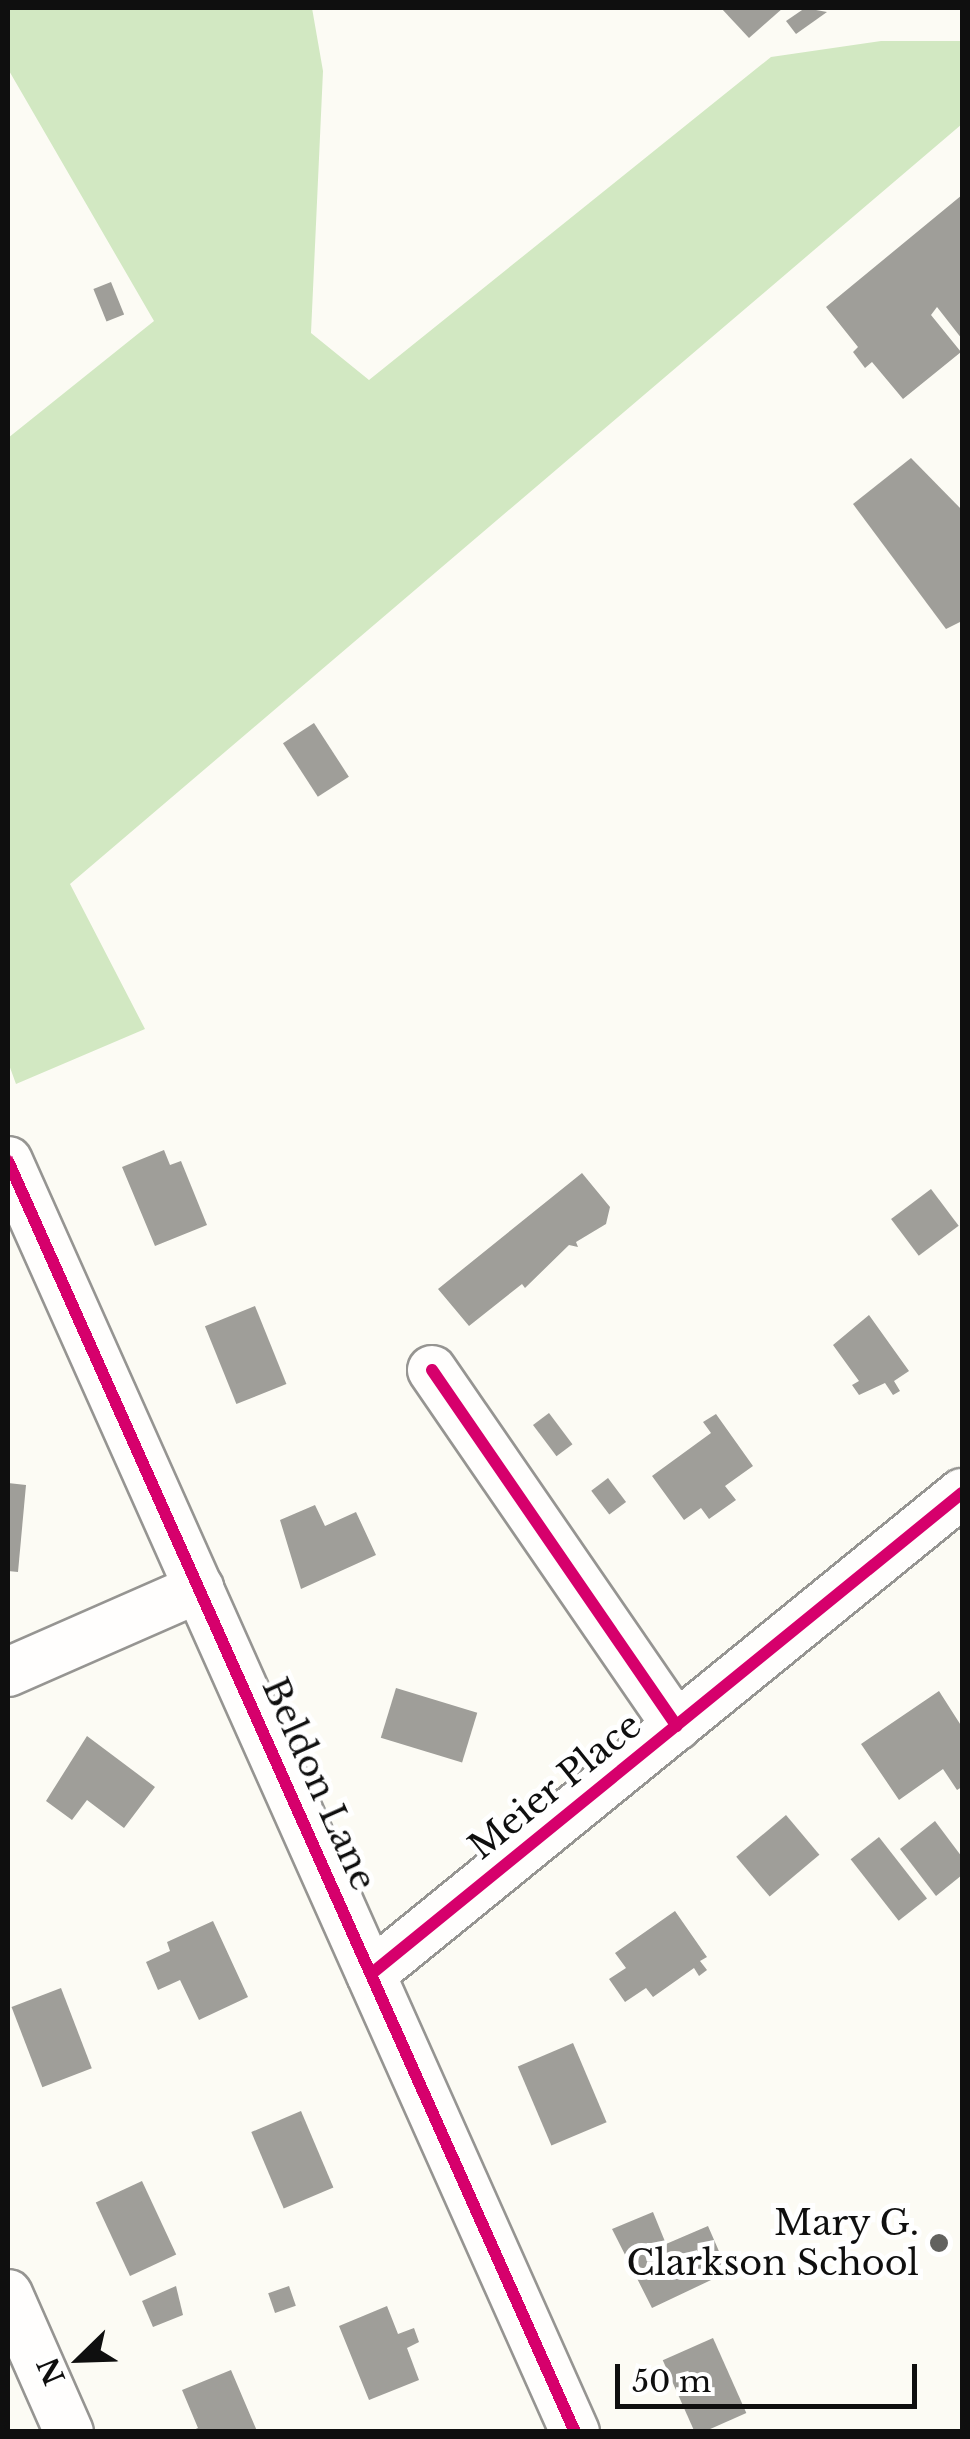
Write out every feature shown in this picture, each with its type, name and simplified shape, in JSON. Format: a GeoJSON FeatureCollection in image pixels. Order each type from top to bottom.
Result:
{"type":"FeatureCollection","features":[{"type":"Feature","properties":{"kind":"street","name":"Beldon Lane"},"geometry":{"type":"LineString","coordinates":[[8,1161],[575,2432]]}},
{"type":"Feature","properties":{"kind":"street"},"geometry":{"type":"LineString","coordinates":[[432,1370],[676,1726]]}},
{"type":"Feature","properties":{"kind":"street","name":"Meier Place"},"geometry":{"type":"LineString","coordinates":[[371,1974],[962,1493]]}},
{"type":"Feature","properties":{"kind":"street"},"geometry":{"type":"LineString","coordinates":[[8,1672],[199,1588]]}},
{"type":"Feature","properties":{"kind":"street"},"geometry":{"type":"LineString","coordinates":[[8,2294],[69,2432]]}},
{"type":"Feature","properties":{"kind":"green space"},"geometry":{"type":"Polygon","coordinates":[[[8,8],[312,8],[323,71],[311,333],[369,380],[771,57],[881,41],[962,41],[962,124],[70,884],[145,1029],[16,1084],[8,1062],[8,438],[154,321],[8,69],[8,8]]]}},
{"type":"Feature","properties":{"kind":"building"},"geometry":{"type":"Polygon","coordinates":[[[721,8],[783,8],[749,38],[721,8]]]}},
{"type":"Feature","properties":{"kind":"building"},"geometry":{"type":"Polygon","coordinates":[[[805,8],[827,12],[796,34],[786,21],[805,8]]]}},
{"type":"Feature","properties":{"kind":"building"},"geometry":{"type":"Polygon","coordinates":[[[962,195],[962,339],[937,307],[931,315],[961,352],[903,399],[872,362],[865,368],[853,352],[858,347],[826,307],[962,195]]]}},
{"type":"Feature","properties":{"kind":"building"},"geometry":{"type":"Polygon","coordinates":[[[111,282],[124,314],[106,322],[93,289],[111,282]]]}},
{"type":"Feature","properties":{"kind":"building"},"geometry":{"type":"Polygon","coordinates":[[[911,458],[962,510],[962,621],[946,629],[853,504],[911,458]]]}},
{"type":"Feature","properties":{"kind":"building"},"geometry":{"type":"Polygon","coordinates":[[[314,723],[349,777],[318,797],[283,743],[314,723]]]}},
{"type":"Feature","properties":{"kind":"building"},"geometry":{"type":"Polygon","coordinates":[[[164,1150],[170,1165],[181,1161],[207,1225],[155,1246],[122,1167],[164,1150]]]}},
{"type":"Feature","properties":{"kind":"building"},"geometry":{"type":"Polygon","coordinates":[[[582,1173],[610,1207],[606,1224],[576,1242],[578,1247],[569,1245],[525,1288],[522,1284],[469,1326],[438,1289],[582,1173]]]}},
{"type":"Feature","properties":{"kind":"building"},"geometry":{"type":"Polygon","coordinates":[[[931,1189],[959,1226],[919,1256],[891,1219],[931,1189]]]}},
{"type":"Feature","properties":{"kind":"building"},"geometry":{"type":"Polygon","coordinates":[[[255,1306],[286,1384],[236,1404],[205,1326],[255,1306]]]}},
{"type":"Feature","properties":{"kind":"building"},"geometry":{"type":"Polygon","coordinates":[[[869,1315],[909,1371],[894,1381],[900,1391],[893,1395],[885,1383],[859,1395],[852,1385],[859,1381],[833,1345],[869,1315]]]}},
{"type":"Feature","properties":{"kind":"building"},"geometry":{"type":"Polygon","coordinates":[[[549,1413],[572,1444],[556,1456],[533,1425],[549,1413]]]}},
{"type":"Feature","properties":{"kind":"building"},"geometry":{"type":"Polygon","coordinates":[[[716,1414],[753,1466],[725,1486],[736,1500],[709,1519],[701,1508],[684,1520],[652,1476],[711,1433],[703,1422],[716,1414]]]}},
{"type":"Feature","properties":{"kind":"building"},"geometry":{"type":"Polygon","coordinates":[[[608,1478],[626,1502],[609,1515],[591,1491],[608,1478]]]}},
{"type":"Feature","properties":{"kind":"building"},"geometry":{"type":"Polygon","coordinates":[[[8,1483],[26,1485],[18,1572],[8,1571],[8,1483]]]}},
{"type":"Feature","properties":{"kind":"building"},"geometry":{"type":"Polygon","coordinates":[[[315,1505],[325,1526],[356,1512],[376,1555],[301,1589],[280,1520],[315,1505]]]}},
{"type":"Feature","properties":{"kind":"building"},"geometry":{"type":"Polygon","coordinates":[[[396,1688],[477,1713],[462,1763],[381,1738],[396,1688]]]}},
{"type":"Feature","properties":{"kind":"building"},"geometry":{"type":"Polygon","coordinates":[[[939,1691],[962,1727],[962,1787],[957,1790],[943,1769],[899,1800],[861,1744],[939,1691]]]}},
{"type":"Feature","properties":{"kind":"building"},"geometry":{"type":"Polygon","coordinates":[[[87,1736],[155,1787],[124,1828],[87,1800],[72,1820],[46,1801],[87,1736]]]}},
{"type":"Feature","properties":{"kind":"building"},"geometry":{"type":"Polygon","coordinates":[[[786,1815],[819,1855],[770,1897],[736,1857],[786,1815]]]}},
{"type":"Feature","properties":{"kind":"building"},"geometry":{"type":"Polygon","coordinates":[[[935,1821],[962,1857],[962,1875],[936,1896],[900,1849],[935,1821]]]}},
{"type":"Feature","properties":{"kind":"building"},"geometry":{"type":"Polygon","coordinates":[[[879,1837],[927,1898],[899,1921],[851,1859],[879,1837]]]}},
{"type":"Feature","properties":{"kind":"building"},"geometry":{"type":"Polygon","coordinates":[[[675,1911],[707,1957],[700,1961],[707,1970],[699,1976],[694,1968],[653,1997],[646,1988],[625,2002],[609,1979],[626,1968],[615,1953],[675,1911]]]}},
{"type":"Feature","properties":{"kind":"building"},"geometry":{"type":"Polygon","coordinates":[[[213,1921],[248,1997],[199,2020],[180,1980],[158,1990],[146,1962],[170,1951],[167,1942],[213,1921]]]}},
{"type":"Feature","properties":{"kind":"building"},"geometry":{"type":"Polygon","coordinates":[[[61,1988],[92,2068],[42,2087],[12,2007],[61,1988]]]}},
{"type":"Feature","properties":{"kind":"building"},"geometry":{"type":"Polygon","coordinates":[[[573,2043],[607,2122],[551,2146],[518,2066],[573,2043]]]}},
{"type":"Feature","properties":{"kind":"building"},"geometry":{"type":"Polygon","coordinates":[[[301,2111],[333,2187],[284,2209],[251,2132],[301,2111]]]}},
{"type":"Feature","properties":{"kind":"building"},"geometry":{"type":"Polygon","coordinates":[[[142,2181],[176,2254],[130,2276],[96,2203],[142,2181]]]}},
{"type":"Feature","properties":{"kind":"building"},"geometry":{"type":"Polygon","coordinates":[[[653,2212],[666,2244],[708,2226],[728,2272],[652,2308],[612,2229],[653,2212]]]}},
{"type":"Feature","properties":{"kind":"building"},"geometry":{"type":"Polygon","coordinates":[[[176,2286],[183,2315],[153,2327],[142,2301],[176,2286]]]}},
{"type":"Feature","properties":{"kind":"building"},"geometry":{"type":"Polygon","coordinates":[[[289,2286],[296,2306],[275,2313],[268,2293],[289,2286]]]}},
{"type":"Feature","properties":{"kind":"building"},"geometry":{"type":"Polygon","coordinates":[[[387,2306],[398,2334],[414,2328],[419,2342],[407,2348],[419,2380],[369,2400],[339,2326],[387,2306]]]}},
{"type":"Feature","properties":{"kind":"building"},"geometry":{"type":"Polygon","coordinates":[[[713,2338],[746,2413],[703,2432],[695,2432],[663,2360],[713,2338]]]}},
{"type":"Feature","properties":{"kind":"building"},"geometry":{"type":"Polygon","coordinates":[[[231,2370],[257,2431],[191,2431],[198,2428],[182,2390],[231,2370]]]}},
{"type":"Feature","properties":{"kind":"cycle path"},"geometry":{"type":"LineString","coordinates":[[8,1161],[575,2432]]}},
{"type":"Feature","properties":{"kind":"cycle path"},"geometry":{"type":"LineString","coordinates":[[432,1370],[677,1726]]}},
{"type":"Feature","properties":{"kind":"cycle path"},"geometry":{"type":"LineString","coordinates":[[371,1974],[962,1493]]}},
{"type":"Feature","properties":{"kind":"place","name":"Mary G. Clarkson School"},"geometry":{"type":"Point","coordinates":[939,2243]}}]}
